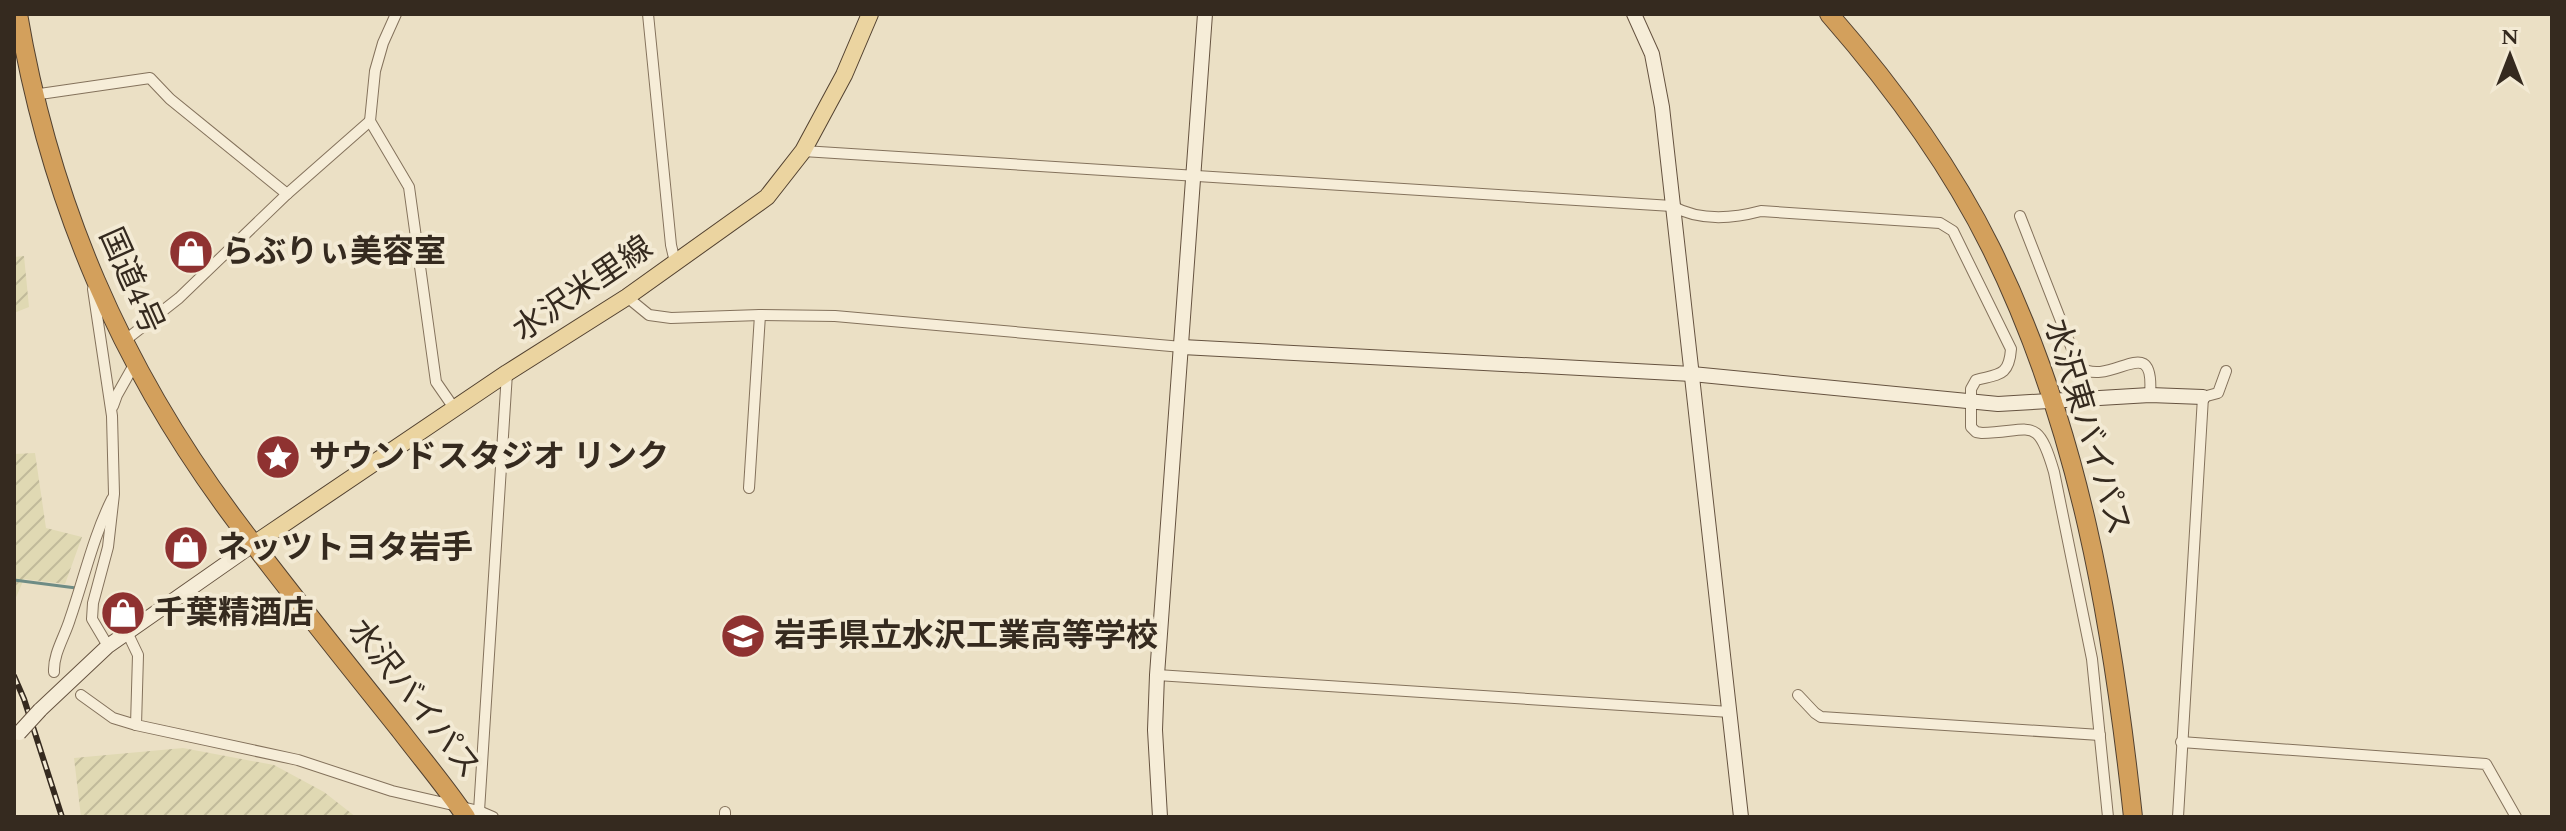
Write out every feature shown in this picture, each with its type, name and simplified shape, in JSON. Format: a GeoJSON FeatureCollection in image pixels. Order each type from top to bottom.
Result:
{"type":"FeatureCollection","features":[{"type":"Feature","properties":{"kind":"highway","name":"国道4号"},"geometry":{"type":"LineString","coordinates":[[18,14],[33,95],[57,177],[89,265],[123,342],[189,454],[254,544]]}},
{"type":"Feature","properties":{"kind":"highway","name":"水沢東バイパス"},"geometry":{"type":"LineString","coordinates":[[1829,14],[1892,91],[1960,192],[1990,246],[2016,303],[2054,400],[2098,572],[2115,669],[2133,817]]}},
{"type":"Feature","properties":{"kind":"highway","name":"水沢バイパス"},"geometry":{"type":"LineString","coordinates":[[254,544],[468,812]]}},
{"type":"Feature","properties":{"kind":"main road","name":"水沢米里線"},"geometry":{"type":"LineString","coordinates":[[254,544],[454,408],[627,297],[767,197],[803,151],[844,75],[870,14]]}},
{"type":"Feature","properties":{"kind":"street"},"geometry":{"type":"LineString","coordinates":[[396,14],[375,71],[370,121],[409,187],[436,382],[454,408]]}},
{"type":"Feature","properties":{"kind":"street"},"geometry":{"type":"LineString","coordinates":[[648,14],[675,262]]}},
{"type":"Feature","properties":{"kind":"street"},"geometry":{"type":"LineString","coordinates":[[1160,817],[1155,730],[1157,675],[1205,14]]}},
{"type":"Feature","properties":{"kind":"street"},"geometry":{"type":"LineString","coordinates":[[1634,14],[1652,54],[1662,107],[1741,817]]}},
{"type":"Feature","properties":{"kind":"street"},"geometry":{"type":"LineString","coordinates":[[33,95],[150,78],[191,117],[287,194]]}},
{"type":"Feature","properties":{"kind":"street"},"geometry":{"type":"LineString","coordinates":[[123,342],[179,298],[287,194],[370,121]]}},
{"type":"Feature","properties":{"kind":"street"},"geometry":{"type":"LineString","coordinates":[[803,151],[1672,206],[1688,215],[1736,218],[1761,211],[1940,223],[1953,231],[2011,349],[2005,371],[1976,380],[1971,389],[1970,424],[1976,432],[2028,428],[2041,436],[2047,449],[2069,539],[2092,659],[2108,817]]}},
{"type":"Feature","properties":{"kind":"street"},"geometry":{"type":"LineString","coordinates":[[2020,216],[2079,367],[2097,374],[2140,362],[2148,366],[2152,375],[2150,395]]}},
{"type":"Feature","properties":{"kind":"street"},"geometry":{"type":"LineString","coordinates":[[89,265],[112,416],[114,517],[92,619],[108,646]]}},
{"type":"Feature","properties":{"kind":"street"},"geometry":{"type":"LineString","coordinates":[[627,297],[649,315],[671,318],[835,316],[1182,347],[1692,374],[1971,403],[2150,395],[2203,397],[2218,393],[2226,371]]}},
{"type":"Feature","properties":{"kind":"street"},"geometry":{"type":"LineString","coordinates":[[749,488],[760,315]]}},
{"type":"Feature","properties":{"kind":"street"},"geometry":{"type":"LineString","coordinates":[[112,416],[117,395],[135,363]]}},
{"type":"Feature","properties":{"kind":"street"},"geometry":{"type":"LineString","coordinates":[[468,812],[507,373]]}},
{"type":"Feature","properties":{"kind":"street"},"geometry":{"type":"LineString","coordinates":[[2178,817],[2203,397]]}},
{"type":"Feature","properties":{"kind":"street"},"geometry":{"type":"LineString","coordinates":[[54,672],[53,661],[114,494]]}},
{"type":"Feature","properties":{"kind":"street"},"geometry":{"type":"LineString","coordinates":[[16,736],[108,646],[254,544]]}},
{"type":"Feature","properties":{"kind":"street"},"geometry":{"type":"LineString","coordinates":[[127,632],[138,655],[136,725]]}},
{"type":"Feature","properties":{"kind":"street"},"geometry":{"type":"LineString","coordinates":[[1157,675],[1730,712]]}},
{"type":"Feature","properties":{"kind":"street"},"geometry":{"type":"LineString","coordinates":[[81,695],[113,718],[136,725],[298,760],[392,791],[493,817]]}},
{"type":"Feature","properties":{"kind":"street"},"geometry":{"type":"LineString","coordinates":[[1798,695],[1821,717],[2100,735]]}},
{"type":"Feature","properties":{"kind":"street"},"geometry":{"type":"LineString","coordinates":[[2181,742],[2486,764],[2516,817]]}},
{"type":"Feature","properties":{"kind":"shaded area"},"geometry":{"type":"Polygon","coordinates":[[[24,256],[29,307],[14,313],[14,257],[24,256]]]}},
{"type":"Feature","properties":{"kind":"shaded area"},"geometry":{"type":"Polygon","coordinates":[[[35,453],[46,528],[82,537],[65,584],[24,579],[14,602],[14,454],[35,453]]]}},
{"type":"Feature","properties":{"kind":"shaded area"},"geometry":{"type":"Polygon","coordinates":[[[183,748],[274,765],[324,792],[356,817],[81,817],[74,758],[183,748]]]}},
{"type":"Feature","properties":{"kind":"waterway"},"geometry":{"type":"LineString","coordinates":[[14,580],[76,588]]}},
{"type":"Feature","properties":{"kind":"railway"},"geometry":{"type":"LineString","coordinates":[[14,676],[62,817]]}},
{"type":"Feature","properties":{"kind":"place","name":"らぶりぃ美容室"},"geometry":{"type":"Point","coordinates":[191,252]}},
{"type":"Feature","properties":{"kind":"place","name":"サウンドスタジオ リンク"},"geometry":{"type":"Point","coordinates":[278,457]}},
{"type":"Feature","properties":{"kind":"place","name":"ネッツトヨタ岩手"},"geometry":{"type":"Point","coordinates":[186,548]}},
{"type":"Feature","properties":{"kind":"place","name":"千葉精酒店"},"geometry":{"type":"Point","coordinates":[123,613]}},
{"type":"Feature","properties":{"kind":"place","name":"岩手県立水沢工業高等学校"},"geometry":{"type":"Point","coordinates":[743,636]}}]}
